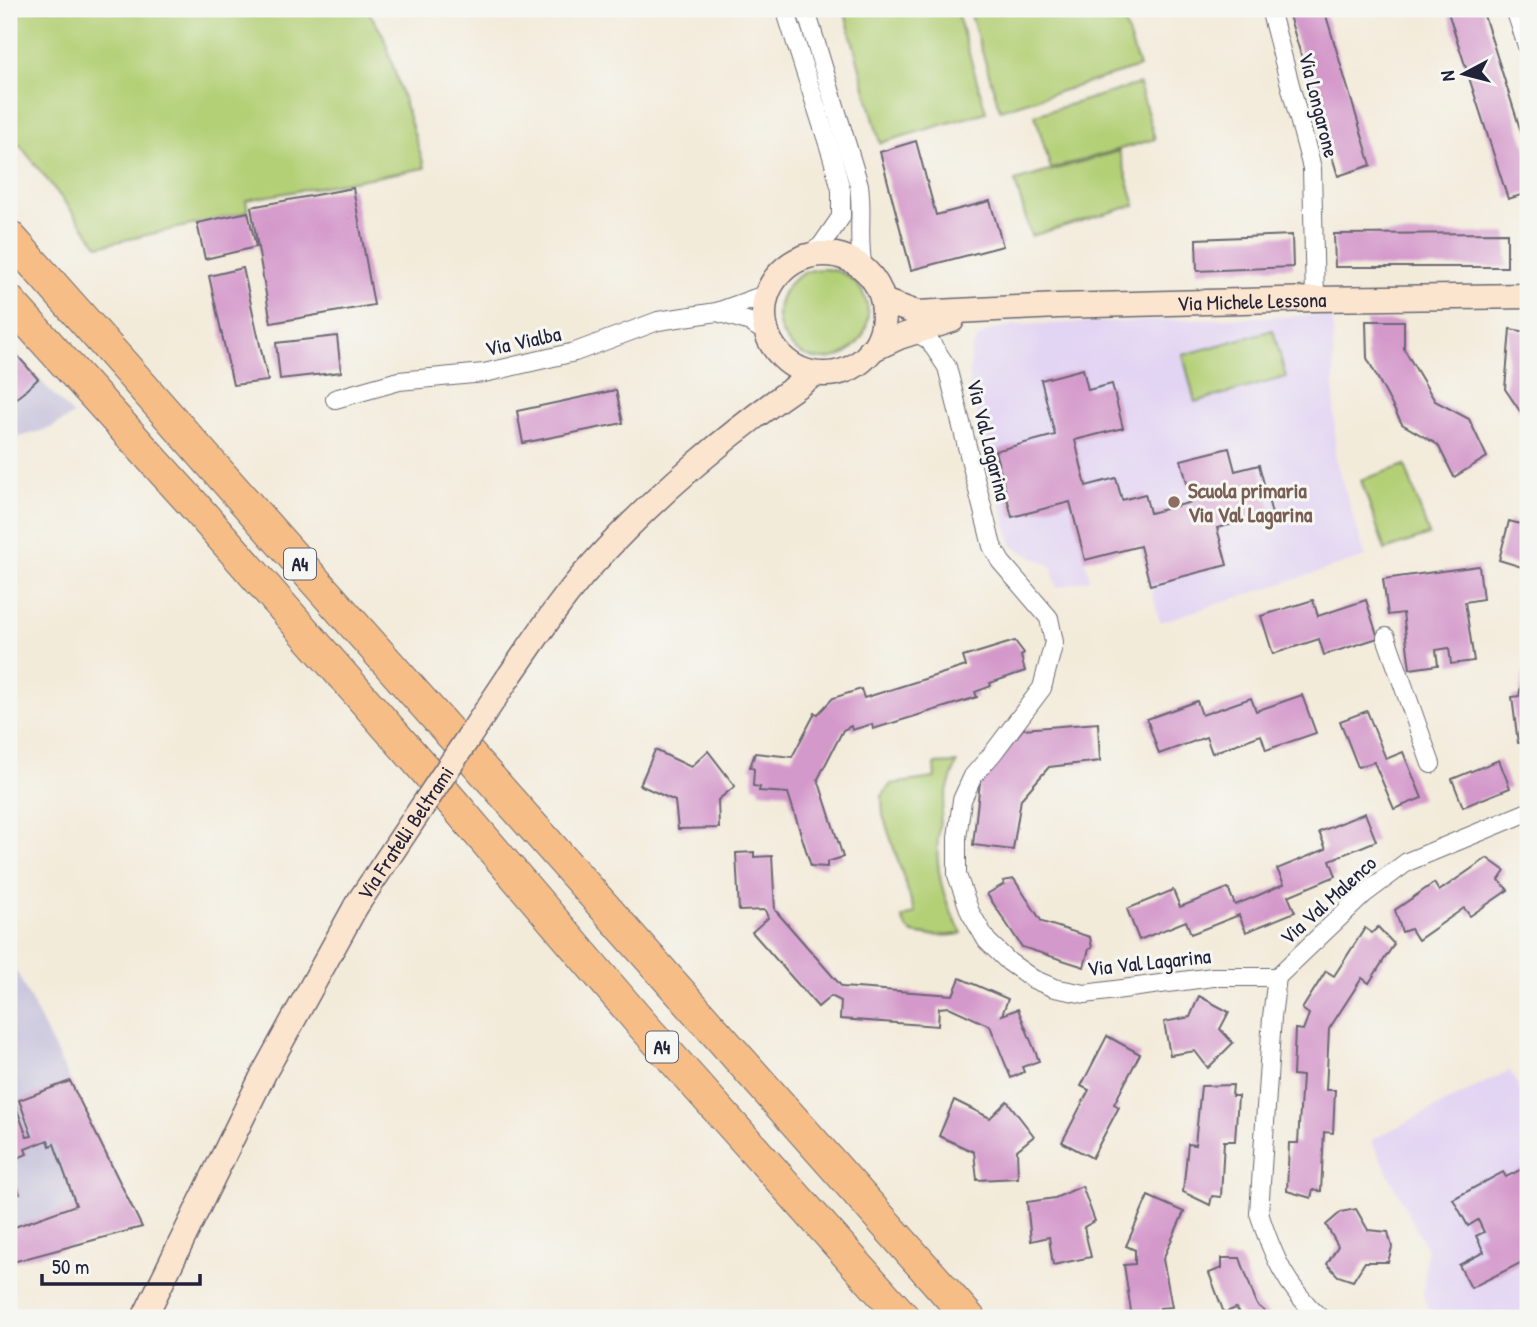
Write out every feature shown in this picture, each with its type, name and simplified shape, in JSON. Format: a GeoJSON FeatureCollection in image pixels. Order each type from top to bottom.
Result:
{"type":"FeatureCollection","features":[{"type":"Feature","properties":{"kind":"highway","name":"A4"},"geometry":{"type":"LineString","coordinates":[[9,236],[969,1318]]}},
{"type":"Feature","properties":{"kind":"highway","name":"A4"},"geometry":{"type":"LineString","coordinates":[[9,301],[210,524],[435,781],[639,1021],[904,1318]]}},
{"type":"Feature","properties":{"kind":"street","name":"Via Longarone"},"geometry":{"type":"LineString","coordinates":[[1270,9],[1312,168],[1315,299]]}},
{"type":"Feature","properties":{"kind":"street"},"geometry":{"type":"LineString","coordinates":[[1515,9],[1528,49]]}},
{"type":"Feature","properties":{"kind":"street"},"geometry":{"type":"LineString","coordinates":[[782,13],[799,18],[809,11],[859,185],[860,251],[863,267]]}},
{"type":"Feature","properties":{"kind":"street"},"geometry":{"type":"LineString","coordinates":[[782,13],[832,156],[841,190],[841,217],[821,246],[790,263],[776,276],[767,294],[764,313],[772,342],[792,365],[813,375],[832,374],[850,368],[867,357],[878,340],[884,321],[883,301],[876,284],[863,267],[846,257],[827,253],[808,255]]}},
{"type":"Feature","properties":{"kind":"street","name":"Via Vialba"},"geometry":{"type":"LineString","coordinates":[[335,398],[399,381],[484,373],[576,352],[658,321],[717,312],[767,294]]}},
{"type":"Feature","properties":{"kind":"street","name":"Via Michele Lessona"},"geometry":{"type":"LineString","coordinates":[[883,301],[917,313],[1058,306],[1528,296]]}},
{"type":"Feature","properties":{"kind":"street","name":"Via Michele Lessona"},"geometry":{"type":"LineString","coordinates":[[871,350],[976,311]]}},
{"type":"Feature","properties":{"kind":"street","name":"Via Vialba"},"geometry":{"type":"LineString","coordinates":[[717,312],[751,322],[772,342]]}},
{"type":"Feature","properties":{"kind":"street","name":"Via Val Lagarina"},"geometry":{"type":"LineString","coordinates":[[915,332],[929,340],[947,367],[992,546],[1000,562],[1049,618],[1054,642],[1042,688],[973,776],[962,800],[957,838],[957,875],[970,912],[987,941],[1009,962],[1033,979],[1054,988],[1085,994],[1213,977],[1277,977]]}},
{"type":"Feature","properties":{"kind":"street","name":"Via Fratelli Beltrami"},"geometry":{"type":"LineString","coordinates":[[755,414],[775,381],[778,370],[772,342]]}},
{"type":"Feature","properties":{"kind":"street","name":"Via Fratelli Beltrami"},"geometry":{"type":"LineString","coordinates":[[144,1318],[264,1073],[356,906],[508,678],[590,567],[680,479],[755,414],[813,375]]}},
{"type":"Feature","properties":{"kind":"street"},"geometry":{"type":"LineString","coordinates":[[1386,637],[1431,764]]}},
{"type":"Feature","properties":{"kind":"street","name":"Via Val Malenco"},"geometry":{"type":"LineString","coordinates":[[1277,977],[1364,894],[1407,862],[1528,812]]}},
{"type":"Feature","properties":{"kind":"street"},"geometry":{"type":"LineString","coordinates":[[1277,977],[1259,1213],[1269,1245],[1286,1280],[1320,1318]]}},
{"type":"Feature","properties":{"kind":"shaded area","name":"Scuola primaria Via Val Lagarina"},"geometry":{"type":"Polygon","coordinates":[[[1333,315],[1335,458],[1366,557],[1160,622],[1140,546],[1085,560],[1090,579],[1057,588],[1051,566],[1012,546],[969,384],[971,351],[978,338],[988,331],[1014,325],[1333,315]]]}},
{"type":"Feature","properties":{"kind":"shaded area"},"geometry":{"type":"Polygon","coordinates":[[[9,347],[73,415],[51,428],[9,440],[9,347]]]}},
{"type":"Feature","properties":{"kind":"shaded area"},"geometry":{"type":"Polygon","coordinates":[[[9,956],[142,1227],[9,1263],[9,956]]]}},
{"type":"Feature","properties":{"kind":"shaded area"},"geometry":{"type":"Polygon","coordinates":[[[1510,1070],[1528,1107],[1528,1318],[1430,1318],[1423,1295],[1427,1250],[1371,1140],[1510,1070]]]}},
{"type":"Feature","properties":{"kind":"green space"},"geometry":{"type":"Polygon","coordinates":[[[9,9],[367,9],[383,35],[425,168],[246,200],[248,212],[99,246],[9,131],[9,9]]]}},
{"type":"Feature","properties":{"kind":"green space"},"geometry":{"type":"Polygon","coordinates":[[[844,9],[956,9],[986,112],[880,143],[844,9]]]}},
{"type":"Feature","properties":{"kind":"green space"},"geometry":{"type":"Polygon","coordinates":[[[969,9],[1120,9],[1139,67],[1000,110],[969,9]]]}},
{"type":"Feature","properties":{"kind":"green space"},"geometry":{"type":"Polygon","coordinates":[[[1139,84],[1155,139],[1051,169],[1035,115],[1139,84]]]}},
{"type":"Feature","properties":{"kind":"green space"},"geometry":{"type":"Polygon","coordinates":[[[1119,151],[1135,205],[1031,236],[1015,181],[1119,151]]]}},
{"type":"Feature","properties":{"kind":"green space"},"geometry":{"type":"Polygon","coordinates":[[[823,269],[840,272],[855,282],[865,297],[868,314],[865,331],[855,346],[840,356],[823,359],[806,356],[791,346],[781,331],[778,314],[781,297],[791,282],[806,272],[823,269]]]}},
{"type":"Feature","properties":{"kind":"green space"},"geometry":{"type":"Polygon","coordinates":[[[1273,330],[1286,377],[1195,402],[1183,355],[1273,330]]]}},
{"type":"Feature","properties":{"kind":"green space"},"geometry":{"type":"Polygon","coordinates":[[[1405,465],[1429,535],[1385,550],[1361,480],[1405,465]]]}},
{"type":"Feature","properties":{"kind":"green space"},"geometry":{"type":"Polygon","coordinates":[[[957,763],[943,807],[937,849],[943,890],[962,933],[929,935],[911,932],[902,918],[915,913],[883,815],[882,796],[891,784],[935,778],[934,764],[957,763]]]}},
{"type":"Feature","properties":{"kind":"building"},"geometry":{"type":"Polygon","coordinates":[[[1287,9],[1324,9],[1371,165],[1338,176],[1287,9]]]}},
{"type":"Feature","properties":{"kind":"building"},"geometry":{"type":"Polygon","coordinates":[[[1447,9],[1482,9],[1528,154],[1528,193],[1508,199],[1447,9]]]}},
{"type":"Feature","properties":{"kind":"building"},"geometry":{"type":"Polygon","coordinates":[[[916,141],[936,215],[990,201],[1003,246],[911,270],[880,152],[916,141]]]}},
{"type":"Feature","properties":{"kind":"building"},"geometry":{"type":"Polygon","coordinates":[[[353,188],[374,305],[271,323],[251,207],[353,188]]]}},
{"type":"Feature","properties":{"kind":"building"},"geometry":{"type":"Polygon","coordinates":[[[248,212],[256,247],[205,259],[197,223],[248,212]]]}},
{"type":"Feature","properties":{"kind":"building"},"geometry":{"type":"Polygon","coordinates":[[[1507,233],[1507,267],[1335,267],[1334,234],[1507,233]]]}},
{"type":"Feature","properties":{"kind":"building"},"geometry":{"type":"Polygon","coordinates":[[[1292,235],[1293,267],[1197,271],[1196,239],[1292,235]]]}},
{"type":"Feature","properties":{"kind":"building"},"geometry":{"type":"Polygon","coordinates":[[[243,268],[268,381],[233,385],[209,276],[243,268]]]}},
{"type":"Feature","properties":{"kind":"building"},"geometry":{"type":"Polygon","coordinates":[[[1366,321],[1404,321],[1404,349],[1435,401],[1469,419],[1487,457],[1454,477],[1438,445],[1402,424],[1367,358],[1366,321]]]}},
{"type":"Feature","properties":{"kind":"building"},"geometry":{"type":"Polygon","coordinates":[[[1510,329],[1528,332],[1528,423],[1505,389],[1510,329]]]}},
{"type":"Feature","properties":{"kind":"building"},"geometry":{"type":"Polygon","coordinates":[[[337,336],[341,372],[280,379],[276,343],[337,336]]]}},
{"type":"Feature","properties":{"kind":"building"},"geometry":{"type":"Polygon","coordinates":[[[9,346],[38,379],[17,398],[9,389],[9,346]]]}},
{"type":"Feature","properties":{"kind":"building"},"geometry":{"type":"Polygon","coordinates":[[[1083,369],[1088,390],[1112,384],[1123,428],[1075,440],[1086,486],[1116,478],[1122,500],[1145,494],[1150,513],[1192,502],[1181,460],[1229,448],[1235,471],[1259,465],[1272,514],[1217,528],[1227,565],[1150,585],[1140,546],[1085,560],[1070,502],[1012,517],[995,451],[1055,435],[1041,380],[1083,369]]]}},
{"type":"Feature","properties":{"kind":"building"},"geometry":{"type":"Polygon","coordinates":[[[616,390],[623,423],[523,443],[517,411],[616,390]]]}},
{"type":"Feature","properties":{"kind":"building"},"geometry":{"type":"Polygon","coordinates":[[[1509,521],[1528,526],[1528,569],[1499,560],[1509,521]]]}},
{"type":"Feature","properties":{"kind":"building"},"geometry":{"type":"Polygon","coordinates":[[[1479,566],[1483,599],[1465,602],[1474,661],[1451,664],[1449,648],[1436,650],[1438,665],[1410,669],[1403,613],[1388,615],[1383,579],[1479,566]]]}},
{"type":"Feature","properties":{"kind":"building"},"geometry":{"type":"Polygon","coordinates":[[[1313,600],[1318,616],[1366,600],[1378,638],[1324,655],[1319,639],[1273,654],[1261,616],[1313,600]]]}},
{"type":"Feature","properties":{"kind":"building"},"geometry":{"type":"Polygon","coordinates":[[[1015,641],[1024,653],[1021,656],[1025,671],[990,683],[991,686],[975,692],[977,697],[873,729],[872,724],[852,730],[851,726],[843,730],[818,779],[843,857],[827,862],[827,867],[811,866],[788,793],[759,791],[760,787],[753,786],[754,769],[750,767],[755,753],[792,757],[815,713],[818,714],[833,698],[861,689],[864,698],[966,666],[963,657],[1015,641]]]}},
{"type":"Feature","properties":{"kind":"building"},"geometry":{"type":"Polygon","coordinates":[[[1527,655],[1528,742],[1518,743],[1512,697],[1519,696],[1527,655]]]}},
{"type":"Feature","properties":{"kind":"building"},"geometry":{"type":"Polygon","coordinates":[[[1302,695],[1316,733],[1266,750],[1261,735],[1212,753],[1206,737],[1159,754],[1147,719],[1197,701],[1202,715],[1251,698],[1256,711],[1302,695]]]}},
{"type":"Feature","properties":{"kind":"building"},"geometry":{"type":"Polygon","coordinates":[[[1367,711],[1386,759],[1403,752],[1422,798],[1394,809],[1374,762],[1358,767],[1340,721],[1367,711]]]}},
{"type":"Feature","properties":{"kind":"building"},"geometry":{"type":"Polygon","coordinates":[[[1098,723],[1100,761],[1049,767],[1021,799],[1013,850],[973,845],[980,782],[1023,729],[1098,723]]]}},
{"type":"Feature","properties":{"kind":"building"},"geometry":{"type":"Polygon","coordinates":[[[655,750],[691,767],[708,751],[735,786],[718,800],[719,828],[678,829],[675,801],[640,785],[655,750]]]}},
{"type":"Feature","properties":{"kind":"building"},"geometry":{"type":"Polygon","coordinates":[[[1499,760],[1510,788],[1463,807],[1452,779],[1499,760]]]}},
{"type":"Feature","properties":{"kind":"building"},"geometry":{"type":"Polygon","coordinates":[[[1365,813],[1376,841],[1330,860],[1336,876],[1288,896],[1295,912],[1246,932],[1239,915],[1191,934],[1186,921],[1139,940],[1127,909],[1173,890],[1180,907],[1228,888],[1235,905],[1284,884],[1277,869],[1326,849],[1319,832],[1365,813]]]}},
{"type":"Feature","properties":{"kind":"building"},"geometry":{"type":"Polygon","coordinates":[[[754,852],[754,857],[772,856],[775,910],[842,987],[953,995],[960,978],[1008,999],[1002,1015],[1018,1009],[1039,1061],[1022,1067],[1024,1072],[1011,1078],[990,1026],[949,1007],[939,1008],[938,1026],[840,1019],[841,1001],[831,996],[818,1007],[752,932],[768,918],[765,910],[739,911],[736,853],[754,852]]]}},
{"type":"Feature","properties":{"kind":"building"},"geometry":{"type":"Polygon","coordinates":[[[1487,858],[1505,871],[1499,880],[1508,890],[1470,916],[1464,908],[1418,940],[1411,929],[1402,932],[1395,910],[1434,883],[1439,891],[1487,858]]]}},
{"type":"Feature","properties":{"kind":"building"},"geometry":{"type":"Polygon","coordinates":[[[1014,879],[1042,922],[1090,937],[1092,948],[1089,949],[1084,967],[1022,947],[987,894],[1004,884],[1003,881],[1014,879]]]}},
{"type":"Feature","properties":{"kind":"building"},"geometry":{"type":"Polygon","coordinates":[[[1378,927],[1394,944],[1369,983],[1362,978],[1329,1029],[1326,1090],[1335,1090],[1333,1133],[1324,1132],[1321,1191],[1313,1190],[1311,1198],[1287,1191],[1289,1143],[1298,1143],[1302,1076],[1293,1075],[1295,1029],[1303,1030],[1309,1014],[1302,1009],[1326,971],[1334,976],[1365,928],[1372,933],[1378,927]]]}},
{"type":"Feature","properties":{"kind":"building"},"geometry":{"type":"Polygon","coordinates":[[[1199,996],[1229,1012],[1220,1029],[1233,1043],[1208,1068],[1195,1051],[1170,1055],[1164,1022],[1190,1017],[1199,996]]]}},
{"type":"Feature","properties":{"kind":"building"},"geometry":{"type":"Polygon","coordinates":[[[1107,1036],[1140,1054],[1114,1104],[1119,1107],[1092,1158],[1062,1142],[1089,1090],[1081,1086],[1107,1036]]]}},
{"type":"Feature","properties":{"kind":"building"},"geometry":{"type":"Polygon","coordinates":[[[70,1081],[142,1227],[9,1263],[9,1229],[76,1205],[54,1144],[50,1146],[48,1140],[25,1149],[27,1154],[18,1158],[13,1143],[9,1144],[9,1087],[27,1137],[32,1136],[19,1100],[70,1081]]]}},
{"type":"Feature","properties":{"kind":"building"},"geometry":{"type":"Polygon","coordinates":[[[1233,1085],[1232,1096],[1238,1096],[1235,1141],[1224,1141],[1221,1197],[1212,1196],[1210,1205],[1183,1192],[1188,1144],[1195,1145],[1201,1086],[1233,1085]]]}},
{"type":"Feature","properties":{"kind":"building"},"geometry":{"type":"Polygon","coordinates":[[[954,1100],[990,1118],[1007,1101],[1034,1136],[1017,1150],[1018,1178],[977,1180],[974,1152],[939,1136],[954,1100]]]}},
{"type":"Feature","properties":{"kind":"building"},"geometry":{"type":"Polygon","coordinates":[[[1528,1166],[1528,1275],[1522,1262],[1471,1288],[1459,1265],[1484,1252],[1476,1236],[1484,1232],[1478,1220],[1468,1226],[1453,1199],[1503,1172],[1506,1177],[1528,1166]]]}},
{"type":"Feature","properties":{"kind":"building"},"geometry":{"type":"Polygon","coordinates":[[[12,1172],[20,1194],[9,1198],[9,1173],[12,1172]]]}},
{"type":"Feature","properties":{"kind":"building"},"geometry":{"type":"Polygon","coordinates":[[[1082,1186],[1095,1221],[1084,1227],[1091,1257],[1053,1265],[1049,1237],[1031,1241],[1027,1202],[1055,1198],[1082,1186]]]}},
{"type":"Feature","properties":{"kind":"building"},"geometry":{"type":"Polygon","coordinates":[[[1148,1196],[1184,1212],[1163,1259],[1172,1307],[1160,1308],[1162,1318],[1132,1318],[1124,1265],[1135,1264],[1135,1250],[1126,1246],[1148,1196]]]}},
{"type":"Feature","properties":{"kind":"building"},"geometry":{"type":"Polygon","coordinates":[[[1356,1209],[1368,1230],[1388,1232],[1392,1247],[1388,1262],[1365,1262],[1353,1281],[1338,1276],[1327,1264],[1338,1246],[1326,1225],[1341,1212],[1356,1209]]]}},
{"type":"Feature","properties":{"kind":"building"},"geometry":{"type":"Polygon","coordinates":[[[1222,1258],[1240,1258],[1257,1305],[1273,1318],[1243,1318],[1236,1308],[1224,1313],[1209,1273],[1222,1268],[1222,1258]]]}},
{"type":"Feature","properties":{"kind":"place","name":"Scuola primaria Via Val Lagarina"},"geometry":{"type":"Point","coordinates":[1174,502]}}]}
